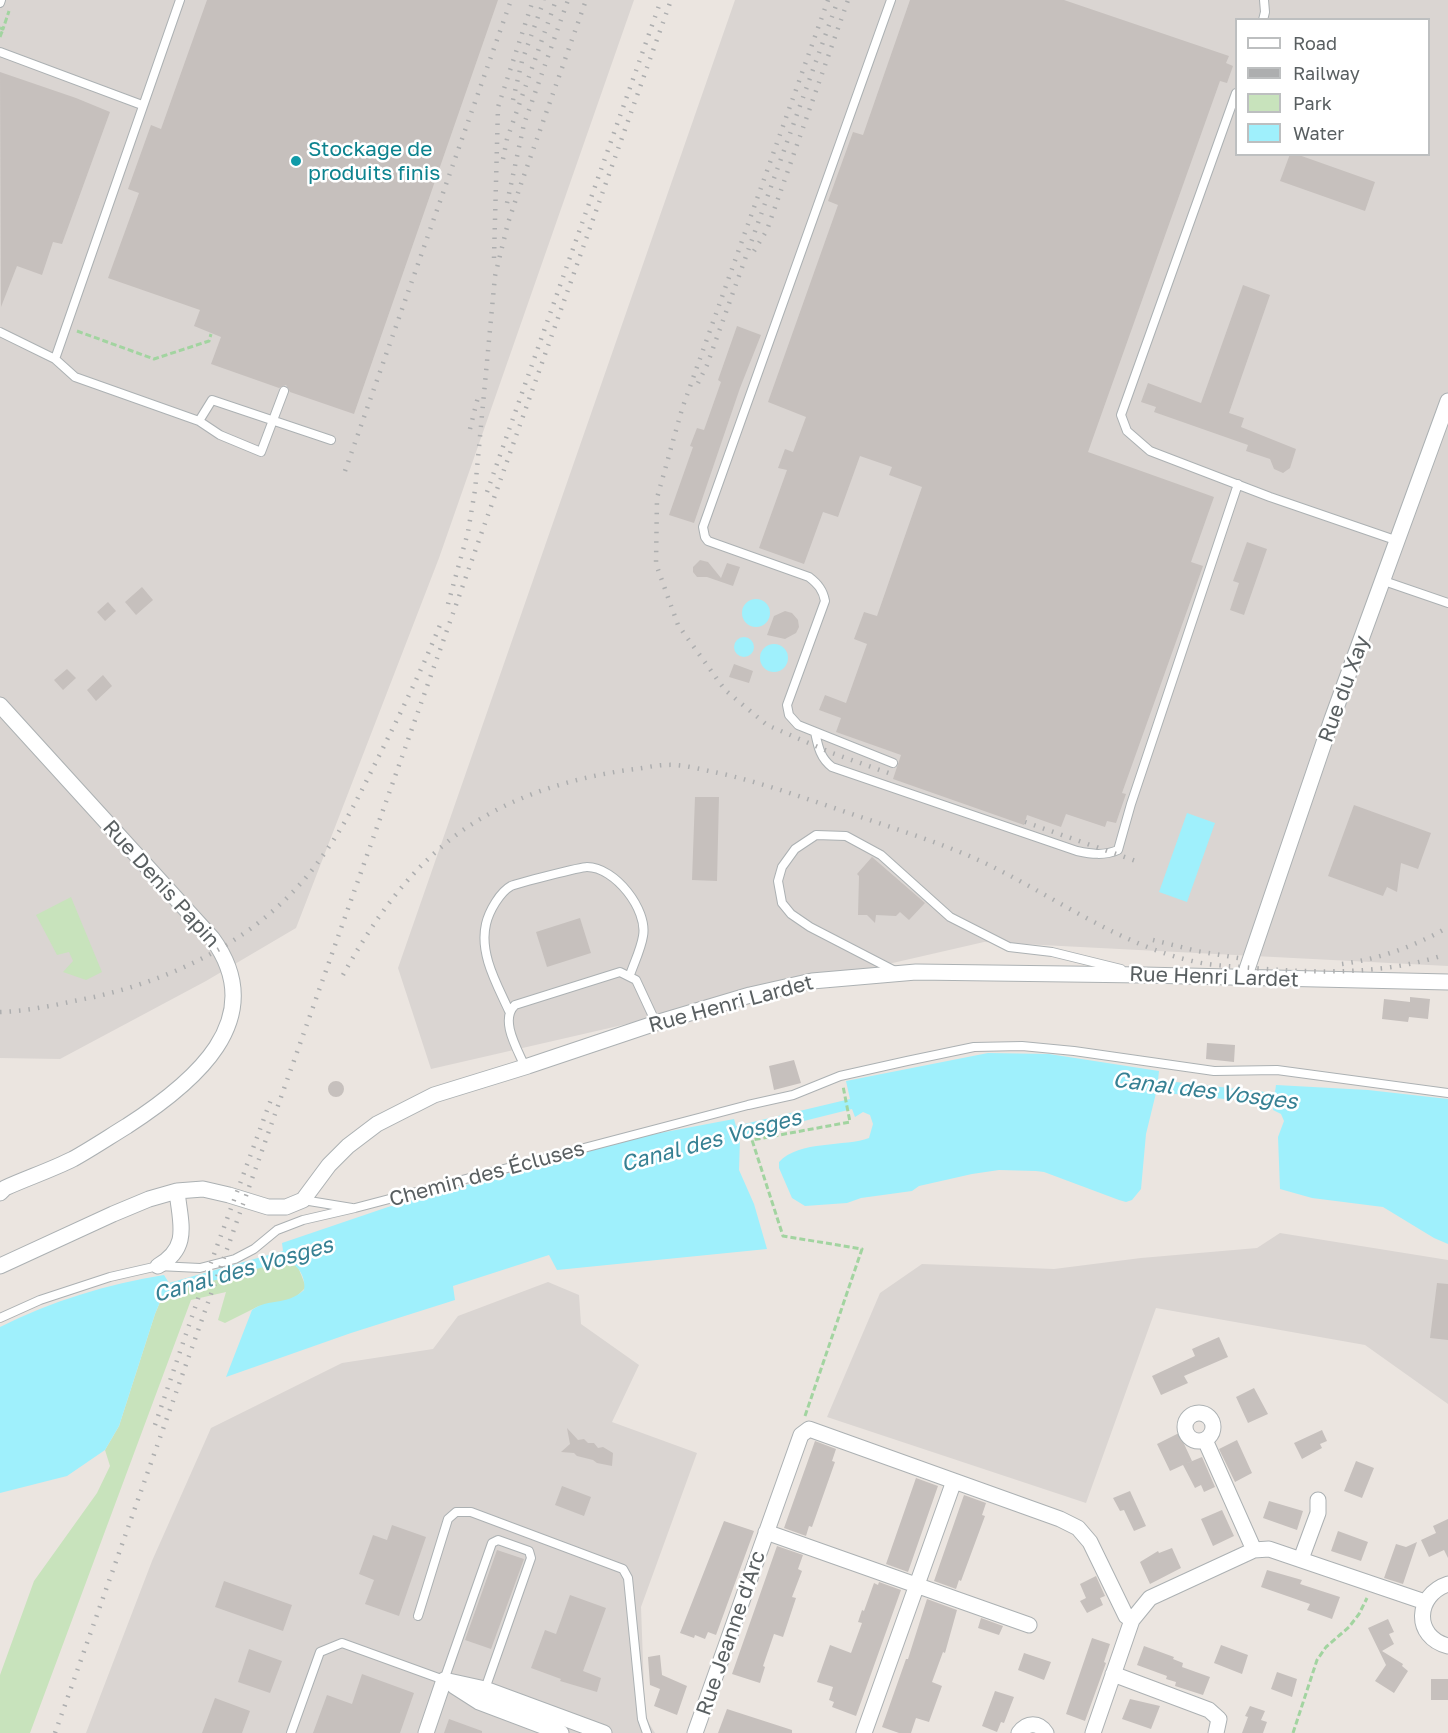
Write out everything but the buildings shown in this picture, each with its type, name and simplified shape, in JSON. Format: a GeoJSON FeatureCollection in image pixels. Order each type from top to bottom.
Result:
{"type":"FeatureCollection","features":[{"type":"Feature","properties":{"kind":"street","name":"Rue du Xay"},"geometry":{"type":"LineString","coordinates":[[1244,978],[1332,719],[1448,401]]}},
{"type":"Feature","properties":{"kind":"street","name":"Rue Denis Papin"},"geometry":{"type":"LineString","coordinates":[[0,705],[213,938],[229,965],[234,986],[231,1016],[224,1033],[193,1077],[143,1115],[82,1154],[5,1188],[0,1193]]}},
{"type":"Feature","properties":{"kind":"street","name":"Rue Henri Lardet"},"geometry":{"type":"LineString","coordinates":[[303,1200],[329,1165],[348,1146],[377,1124],[434,1095],[656,1023],[750,995],[812,981],[901,974],[1143,975],[1448,982]]}},
{"type":"Feature","properties":{"kind":"street"},"geometry":{"type":"LineString","coordinates":[[0,1266],[113,1214],[149,1199],[177,1191],[190,1189],[216,1191],[268,1208],[286,1207],[303,1200]]}},
{"type":"Feature","properties":{"kind":"street"},"geometry":{"type":"LineString","coordinates":[[158,1266],[176,1252],[182,1236],[177,1191]]}},
{"type":"Feature","properties":{"kind":"street"},"geometry":{"type":"LineString","coordinates":[[809,1429],[1060,1519],[1078,1528],[1090,1542],[1126,1616],[1132,1620]]}},
{"type":"Feature","properties":{"kind":"street","name":"Rue Jeanne d'Arc"},"geometry":{"type":"LineString","coordinates":[[695,1733],[801,1435],[809,1429]]}},
{"type":"Feature","properties":{"kind":"street"},"geometry":{"type":"LineString","coordinates":[[1205,1440],[1254,1550]]}},
{"type":"Feature","properties":{"kind":"street"},"geometry":{"type":"LineString","coordinates":[[864,1733],[954,1481]]}},
{"type":"Feature","properties":{"kind":"street"},"geometry":{"type":"LineString","coordinates":[[1301,1559],[1318,1513],[1318,1500]]}},
{"type":"Feature","properties":{"kind":"street","name":"Rue Jeanne d'Arc"},"geometry":{"type":"LineString","coordinates":[[766,1532],[1029,1625]]}},
{"type":"Feature","properties":{"kind":"street"},"geometry":{"type":"LineString","coordinates":[[1093,1733],[1132,1620],[1150,1598],[1254,1550],[1269,1549],[1425,1602]]}},
{"type":"Feature","properties":{"kind":"street"},"geometry":{"type":"LineString","coordinates":[[1448,1584],[1431,1593],[1422,1612],[1423,1622],[1433,1639],[1448,1646]]}},
{"type":"Feature","properties":{"kind":"street"},"geometry":{"type":"LineString","coordinates":[[1113,1674],[1209,1710],[1219,1719],[1216,1733]]}},
{"type":"Feature","properties":{"kind":"street"},"geometry":{"type":"LineString","coordinates":[[444,1680],[485,1689],[604,1733]]}},
{"type":"Feature","properties":{"kind":"street"},"geometry":{"type":"LineString","coordinates":[[426,1733],[444,1680]]}},
{"type":"Feature","properties":{"kind":"street"},"geometry":{"type":"LineString","coordinates":[[444,1680],[479,1702],[561,1733]]}},
{"type":"Feature","properties":{"kind":"street"},"geometry":{"type":"LineString","coordinates":[[1020,1733],[1023,1728],[1031,1724],[1041,1727],[1046,1733]]}},
{"type":"Feature","properties":{"kind":"lane"},"geometry":{"type":"LineString","coordinates":[[55,360],[180,0]]}},
{"type":"Feature","properties":{"kind":"lane"},"geometry":{"type":"LineString","coordinates":[[891,0],[703,527],[708,541],[809,577],[817,583],[825,601],[787,705],[789,715],[794,721],[815,732],[894,763]]}},
{"type":"Feature","properties":{"kind":"lane"},"geometry":{"type":"LineString","coordinates":[[1264,0],[1264,18]]}},
{"type":"Feature","properties":{"kind":"lane"},"geometry":{"type":"LineString","coordinates":[[0,52],[142,105]]}},
{"type":"Feature","properties":{"kind":"lane"},"geometry":{"type":"LineString","coordinates":[[1235,96],[1121,415],[1127,431],[1150,451],[1398,541]]}},
{"type":"Feature","properties":{"kind":"lane"},"geometry":{"type":"LineString","coordinates":[[0,332],[55,360],[75,377],[200,421],[220,435],[261,452],[284,390]]}},
{"type":"Feature","properties":{"kind":"lane"},"geometry":{"type":"LineString","coordinates":[[200,421],[212,400],[331,440]]}},
{"type":"Feature","properties":{"kind":"lane"},"geometry":{"type":"LineString","coordinates":[[815,732],[824,761],[832,767],[1077,851],[1095,855],[1118,850],[1131,804],[1238,484]]}},
{"type":"Feature","properties":{"kind":"lane"},"geometry":{"type":"LineString","coordinates":[[1384,581],[1448,603]]}},
{"type":"Feature","properties":{"kind":"lane"},"geometry":{"type":"LineString","coordinates":[[901,974],[810,927],[790,914],[782,903],[778,882],[782,867],[795,849],[816,835],[846,836],[881,855],[950,917],[1009,947],[1052,952],[1143,975]]}},
{"type":"Feature","properties":{"kind":"lane"},"geometry":{"type":"LineString","coordinates":[[525,1067],[508,1020],[509,1011],[485,954],[486,923],[498,898],[511,886],[588,867],[603,871],[619,882],[638,906],[643,923],[643,936],[630,975]]}},
{"type":"Feature","properties":{"kind":"lane"},"geometry":{"type":"LineString","coordinates":[[509,1011],[515,1005],[620,972],[636,980],[656,1023]]}},
{"type":"Feature","properties":{"kind":"lane","name":"Chemin des Écluses"},"geometry":{"type":"LineString","coordinates":[[0,1318],[40,1300],[110,1277],[158,1266],[200,1268],[235,1259],[277,1230],[303,1220],[792,1095],[840,1076],[974,1047],[1022,1046],[1064,1050],[1214,1071],[1277,1070],[1448,1093]]}},
{"type":"Feature","properties":{"kind":"lane"},"geometry":{"type":"LineString","coordinates":[[303,1200],[355,1208]]}},
{"type":"Feature","properties":{"kind":"lane"},"geometry":{"type":"LineString","coordinates":[[418,1616],[448,1519],[456,1512],[471,1512],[623,1569],[628,1578],[642,1719],[647,1733]]}},
{"type":"Feature","properties":{"kind":"lane"},"geometry":{"type":"LineString","coordinates":[[291,1733],[320,1652],[328,1647],[342,1643],[444,1680],[492,1543],[498,1540],[529,1551],[531,1558],[485,1689]]}},
{"type":"Feature","properties":{"kind":"path"},"geometry":{"type":"LineString","coordinates":[[0,37],[1,28],[10,10]]}},
{"type":"Feature","properties":{"kind":"path"},"geometry":{"type":"LineString","coordinates":[[67,327],[154,359],[209,341],[211,334]]}},
{"type":"Feature","properties":{"kind":"path"},"geometry":{"type":"LineString","coordinates":[[809,1429],[804,1419],[862,1249],[783,1236],[752,1140],[850,1122],[846,1098]]}},
{"type":"Feature","properties":{"kind":"path"},"geometry":{"type":"LineString","coordinates":[[1293,1733],[1317,1660],[1326,1647],[1349,1627],[1359,1614],[1372,1585]]}},
{"type":"Feature","properties":{"kind":"shaded area"},"geometry":{"type":"Polygon","coordinates":[[[0,0],[634,0],[439,558],[296,928],[206,981],[60,1059],[0,1058],[0,0]]]}},
{"type":"Feature","properties":{"kind":"shaded area"},"geometry":{"type":"Polygon","coordinates":[[[735,0],[1448,0],[1448,966],[984,942],[431,1069],[398,968],[735,0]]]}},
{"type":"Feature","properties":{"kind":"shaded area"},"geometry":{"type":"Polygon","coordinates":[[[1280,1233],[1448,1260],[1448,1404],[1365,1345],[1156,1308],[1086,1503],[827,1417],[880,1293],[922,1264],[1054,1269],[1141,1258],[1257,1248],[1280,1233]]]}},
{"type":"Feature","properties":{"kind":"shaded area"},"geometry":{"type":"Polygon","coordinates":[[[548,1282],[579,1295],[581,1324],[639,1365],[612,1422],[697,1453],[641,1607],[645,1717],[655,1733],[86,1733],[152,1561],[211,1428],[342,1363],[433,1349],[458,1316],[548,1282]]]}},
{"type":"Feature","properties":{"kind":"green space"},"geometry":{"type":"Polygon","coordinates":[[[71,897],[102,972],[86,980],[63,972],[73,961],[69,952],[57,955],[36,915],[71,897]]]}},
{"type":"Feature","properties":{"kind":"green space"},"geometry":{"type":"Polygon","coordinates":[[[286,1260],[289,1266],[298,1267],[306,1287],[294,1299],[259,1306],[225,1323],[218,1320],[226,1292],[191,1300],[30,1733],[0,1733],[0,1675],[34,1581],[97,1493],[110,1466],[105,1450],[119,1426],[162,1297],[171,1292],[286,1260]]]}},
{"type":"Feature","properties":{"kind":"water"},"geometry":{"type":"Polygon","coordinates":[[[756,599],[766,603],[770,613],[766,623],[756,627],[746,623],[742,613],[746,603],[756,599]]]}},
{"type":"Feature","properties":{"kind":"water"},"geometry":{"type":"Polygon","coordinates":[[[744,637],[751,640],[754,647],[751,654],[744,657],[737,654],[734,647],[737,640],[744,637]]]}},
{"type":"Feature","properties":{"kind":"water"},"geometry":{"type":"Polygon","coordinates":[[[774,644],[784,648],[788,658],[784,668],[774,672],[764,668],[760,658],[764,648],[774,644]]]}},
{"type":"Feature","properties":{"kind":"water"},"geometry":{"type":"Polygon","coordinates":[[[1187,813],[1215,823],[1187,902],[1159,892],[1187,813]]]}},
{"type":"Feature","properties":{"kind":"water","name":"Canal des Vosges"},"geometry":{"type":"Polygon","coordinates":[[[988,1053],[1049,1054],[1159,1071],[1158,1080],[1265,1092],[1275,1092],[1276,1085],[1368,1090],[1448,1099],[1448,1244],[1383,1207],[1312,1198],[1280,1189],[1278,1137],[1284,1121],[1281,1114],[1273,1110],[1273,1104],[1166,1093],[1156,1093],[1146,1134],[1141,1189],[1132,1200],[1126,1202],[1044,1172],[999,1170],[919,1186],[912,1191],[861,1198],[847,1203],[805,1206],[792,1198],[779,1168],[779,1162],[798,1150],[869,1138],[873,1124],[870,1115],[863,1112],[855,1117],[852,1109],[740,1137],[739,1170],[754,1204],[767,1249],[557,1270],[549,1255],[453,1286],[455,1300],[351,1333],[226,1377],[252,1310],[265,1304],[290,1298],[304,1290],[304,1280],[299,1269],[294,1265],[289,1266],[286,1261],[171,1292],[162,1297],[119,1426],[105,1450],[67,1476],[0,1493],[0,1327],[39,1309],[122,1283],[164,1275],[169,1283],[283,1251],[282,1243],[388,1207],[644,1136],[734,1119],[736,1126],[850,1099],[846,1081],[988,1053]]]}},
{"type":"Feature","properties":{"kind":"railway"},"geometry":{"type":"LineString","coordinates":[[345,471],[511,0]]}},
{"type":"Feature","properties":{"kind":"railway"},"geometry":{"type":"LineString","coordinates":[[494,258],[498,107],[533,0]]}},
{"type":"Feature","properties":{"kind":"railway"},"geometry":{"type":"LineString","coordinates":[[513,100],[522,61],[544,0]]}},
{"type":"Feature","properties":{"kind":"railway"},"geometry":{"type":"LineString","coordinates":[[503,159],[507,139],[556,0]]}},
{"type":"Feature","properties":{"kind":"railway"},"geometry":{"type":"LineString","coordinates":[[507,203],[524,124],[568,0]]}},
{"type":"Feature","properties":{"kind":"railway"},"geometry":{"type":"LineString","coordinates":[[448,604],[468,532],[475,490],[495,276],[508,223],[586,0]]}},
{"type":"Feature","properties":{"kind":"railway"},"geometry":{"type":"LineString","coordinates":[[487,492],[661,0]]}},
{"type":"Feature","properties":{"kind":"railway"},"geometry":{"type":"LineString","coordinates":[[55,1733],[671,0]]}},
{"type":"Feature","properties":{"kind":"railway"},"geometry":{"type":"LineString","coordinates":[[828,0],[682,409],[657,498],[656,564],[678,625],[725,690],[767,725],[832,753],[894,775]]}},
{"type":"Feature","properties":{"kind":"railway"},"geometry":{"type":"LineString","coordinates":[[698,383],[707,365],[838,0]]}},
{"type":"Feature","properties":{"kind":"railway"},"geometry":{"type":"LineString","coordinates":[[754,251],[767,230],[848,0]]}},
{"type":"Feature","properties":{"kind":"railway"},"geometry":{"type":"LineString","coordinates":[[470,429],[478,397]]}},
{"type":"Feature","properties":{"kind":"railway"},"geometry":{"type":"LineString","coordinates":[[0,1012],[94,997],[161,977],[194,963],[224,946],[253,927],[280,905],[326,851],[349,814],[405,703],[440,625]]}},
{"type":"Feature","properties":{"kind":"railway"},"geometry":{"type":"LineString","coordinates":[[343,975],[363,940],[398,892],[424,863],[460,832],[531,794],[609,773],[658,765],[690,767],[766,785],[936,843],[987,864],[1113,932],[1192,961],[1277,970],[1348,971],[1395,967],[1441,956]]}},
{"type":"Feature","properties":{"kind":"railway"},"geometry":{"type":"LineString","coordinates":[[1025,822],[1136,861]]}},
{"type":"Feature","properties":{"kind":"railway"},"geometry":{"type":"LineString","coordinates":[[1342,964],[1397,951],[1448,927]]}},
{"type":"Feature","properties":{"kind":"railway"},"geometry":{"type":"LineString","coordinates":[[1153,940],[1244,959]]}},
{"type":"Feature","properties":{"kind":"railway"},"geometry":{"type":"LineString","coordinates":[[155,1425],[202,1287],[273,1094]]}},
{"type":"Feature","properties":{"kind":"place","name":"Stockage de produits finis"},"geometry":{"type":"Point","coordinates":[296,161]}}]}
